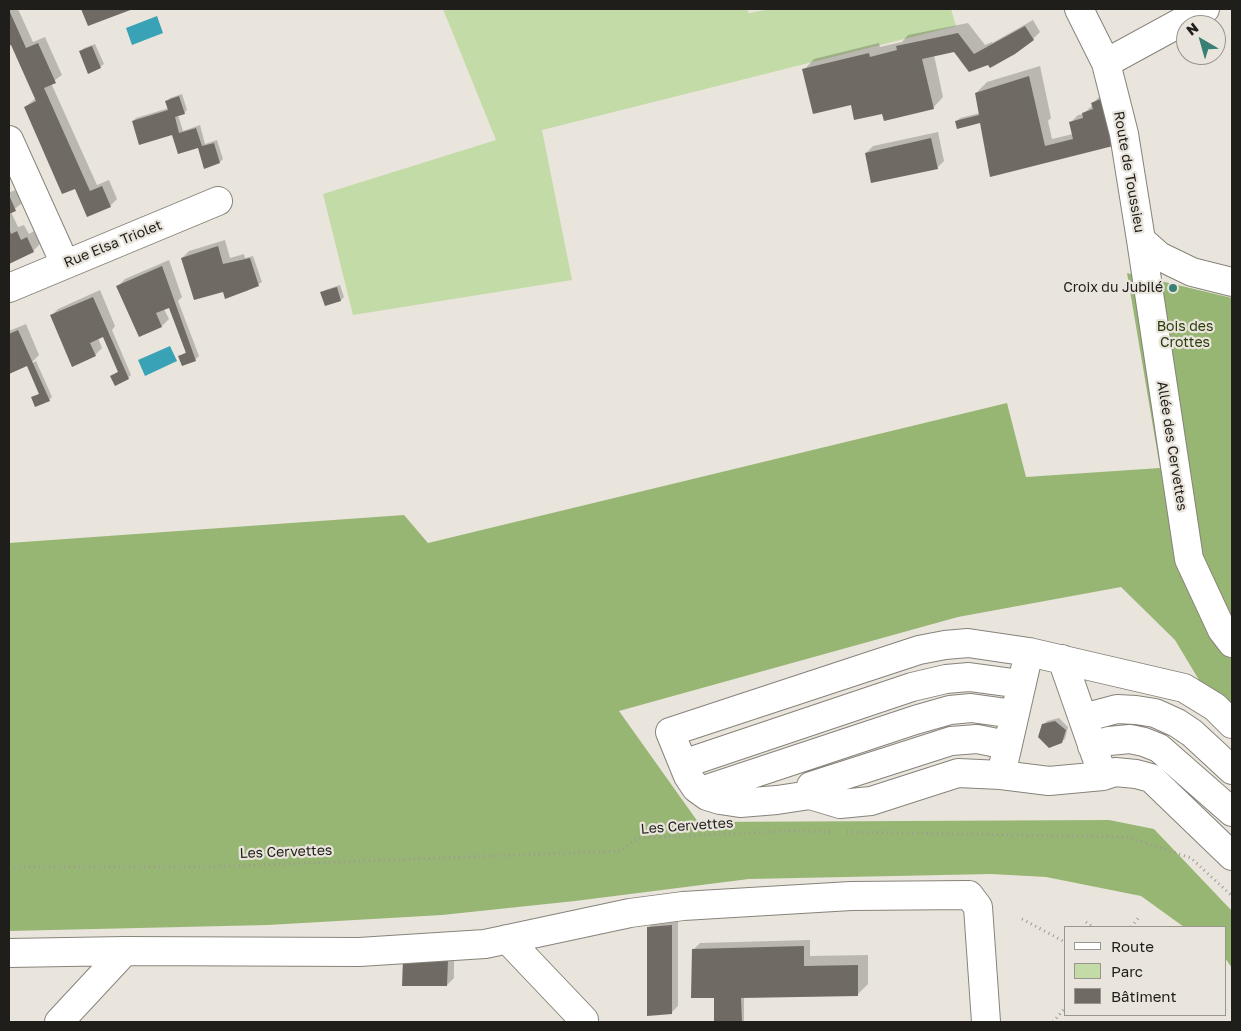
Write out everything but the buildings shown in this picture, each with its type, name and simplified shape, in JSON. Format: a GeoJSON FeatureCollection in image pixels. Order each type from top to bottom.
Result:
{"type":"FeatureCollection","features":[{"type":"Feature","properties":{"kind":"street","name":"Route de Toussieu"},"geometry":{"type":"LineString","coordinates":[[1079,9],[1106,63],[1124,134],[1141,240],[1159,256],[1192,272],[1232,282]]}},
{"type":"Feature","properties":{"kind":"street"},"geometry":{"type":"LineString","coordinates":[[1106,63],[1205,9]]}},
{"type":"Feature","properties":{"kind":"street"},"geometry":{"type":"LineString","coordinates":[[9,140],[65,264]]}},
{"type":"Feature","properties":{"kind":"street","name":"Rue Elsa Triolet"},"geometry":{"type":"LineString","coordinates":[[9,288],[218,201]]}},
{"type":"Feature","properties":{"kind":"street","name":"Allée des Cervettes"},"geometry":{"type":"LineString","coordinates":[[1141,240],[1189,560],[1222,630],[1232,643]]}},
{"type":"Feature","properties":{"kind":"street"},"geometry":{"type":"LineString","coordinates":[[1008,745],[977,739],[952,740],[811,791],[777,800],[740,802],[720,800],[700,791],[692,782],[670,732],[919,650],[968,643],[1028,652],[1184,688],[1224,715],[1192,733],[1151,778]]}},
{"type":"Feature","properties":{"kind":"street"},"geometry":{"type":"LineString","coordinates":[[1001,775],[1028,652]]}},
{"type":"Feature","properties":{"kind":"street"},"geometry":{"type":"LineString","coordinates":[[895,658],[935,781]]}},
{"type":"Feature","properties":{"kind":"street"},"geometry":{"type":"LineString","coordinates":[[1062,660],[1103,776]]}},
{"type":"Feature","properties":{"kind":"street"},"geometry":{"type":"LineString","coordinates":[[683,764],[905,690],[946,680],[969,678],[1021,684]]}},
{"type":"Feature","properties":{"kind":"street"},"geometry":{"type":"LineString","coordinates":[[782,695],[811,791]]}},
{"type":"Feature","properties":{"kind":"street"},"geometry":{"type":"LineString","coordinates":[[700,791],[950,710],[971,708],[1014,714]]}},
{"type":"Feature","properties":{"kind":"street"},"geometry":{"type":"LineString","coordinates":[[1083,718],[1117,709],[1155,713],[1177,723],[1192,733],[1232,770]]}},
{"type":"Feature","properties":{"kind":"street"},"geometry":{"type":"LineString","coordinates":[[1092,746],[1109,741],[1130,739],[1159,748],[1171,756],[1232,812]]}},
{"type":"Feature","properties":{"kind":"street"},"geometry":{"type":"LineString","coordinates":[[811,791],[840,804],[871,801],[958,774],[1001,775],[1049,781],[1103,776],[1115,772],[1136,774],[1151,778],[1232,856]]}},
{"type":"Feature","properties":{"kind":"street"},"geometry":{"type":"LineString","coordinates":[[9,953],[125,951],[359,952],[485,944],[630,913],[683,906],[851,896],[969,895],[978,907],[986,1022]]}},
{"type":"Feature","properties":{"kind":"street"},"geometry":{"type":"LineString","coordinates":[[507,939],[585,1022]]}},
{"type":"Feature","properties":{"kind":"street"},"geometry":{"type":"LineString","coordinates":[[59,1022],[125,951]]}},
{"type":"Feature","properties":{"kind":"path","name":"Les Cervettes"},"geometry":{"type":"LineString","coordinates":[[9,867],[207,867],[620,851],[638,838],[790,831],[1128,837],[1191,858],[1232,896]]}},
{"type":"Feature","properties":{"kind":"path"},"geometry":{"type":"LineString","coordinates":[[1132,926],[1140,916]]}},
{"type":"Feature","properties":{"kind":"path"},"geometry":{"type":"LineString","coordinates":[[1022,919],[1064,941]]}},
{"type":"Feature","properties":{"kind":"path"},"geometry":{"type":"LineString","coordinates":[[1086,922],[1092,926]]}},
{"type":"Feature","properties":{"kind":"path"},"geometry":{"type":"LineString","coordinates":[[1053,1022],[1064,1009]]}},
{"type":"Feature","properties":{"kind":"green space"},"geometry":{"type":"Polygon","coordinates":[[[443,9],[747,9],[749,13],[771,9],[951,9],[956,26],[542,130],[572,280],[353,315],[323,194],[496,140],[443,9]]]}},
{"type":"Feature","properties":{"kind":"green space","name":"Bois des Crottes"},"geometry":{"type":"Polygon","coordinates":[[[1127,273],[1232,298],[1232,714],[1202,685],[1175,640],[1121,587],[958,617],[619,711],[698,822],[1109,820],[1154,829],[1232,911],[1232,968],[1226,959],[1226,926],[1183,926],[1141,896],[1046,877],[991,874],[749,879],[575,901],[442,915],[268,925],[9,931],[9,543],[404,515],[428,543],[1007,403],[1026,477],[1160,468],[1127,273]]]}},
{"type":"Feature","properties":{"kind":"water"},"geometry":{"type":"Polygon","coordinates":[[[157,16],[163,33],[132,45],[126,28],[157,16]]]}},
{"type":"Feature","properties":{"kind":"water"},"geometry":{"type":"Polygon","coordinates":[[[170,346],[177,361],[145,376],[138,360],[170,346]]]}},
{"type":"Feature","properties":{"kind":"place","name":"Croix du Jubilé"},"geometry":{"type":"Point","coordinates":[1173,288]}}]}
